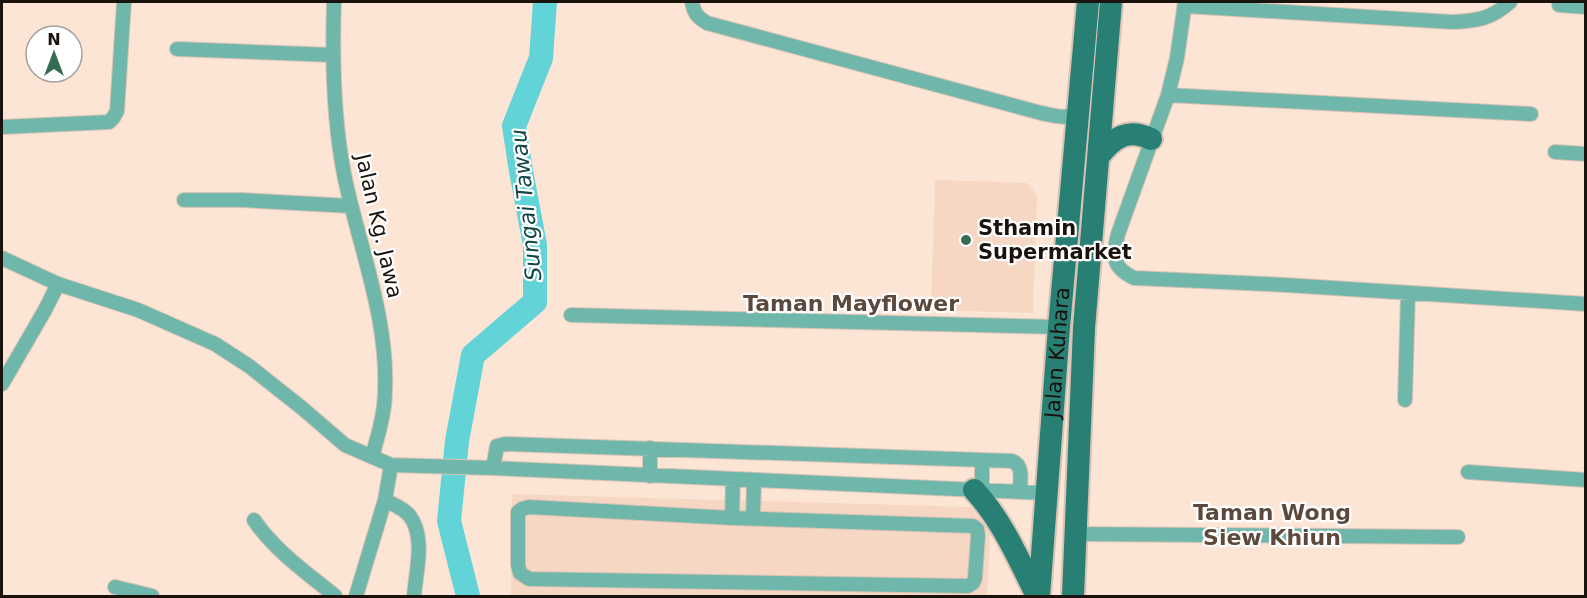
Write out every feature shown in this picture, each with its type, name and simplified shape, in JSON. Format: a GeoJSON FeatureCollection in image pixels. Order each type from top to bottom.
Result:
{"type":"FeatureCollection","features":[{"type":"Feature","properties":{"kind":"main road","name":"Jalan Kuhara"},"geometry":{"type":"LineString","coordinates":[[1038,597],[1088,2]]}},
{"type":"Feature","properties":{"kind":"main road","name":"Jalan Kuhara"},"geometry":{"type":"LineString","coordinates":[[1073,597],[1079,425],[1088,272],[1112,2]]}},
{"type":"Feature","properties":{"kind":"main road"},"geometry":{"type":"LineString","coordinates":[[1099,156],[1108,145],[1130,134],[1141,134],[1151,139]]}},
{"type":"Feature","properties":{"kind":"main road"},"geometry":{"type":"LineString","coordinates":[[1046,493],[1058,490],[1062,483],[1065,476],[1070,431],[1079,425]]}},
{"type":"Feature","properties":{"kind":"main road"},"geometry":{"type":"LineString","coordinates":[[978,490],[1038,597]]}},
{"type":"Feature","properties":{"kind":"street"},"geometry":{"type":"LineString","coordinates":[[2,127],[108,122],[113,118],[117,111],[124,2]]}},
{"type":"Feature","properties":{"kind":"street","name":"Jalan Kg. Jawa"},"geometry":{"type":"LineString","coordinates":[[334,2],[333,55],[338,136],[351,206],[365,253],[385,362],[382,418],[372,457]]}},
{"type":"Feature","properties":{"kind":"street"},"geometry":{"type":"LineString","coordinates":[[692,2],[698,18],[707,23],[1041,113],[1062,117],[1074,113],[1080,107]]}},
{"type":"Feature","properties":{"kind":"street"},"geometry":{"type":"LineString","coordinates":[[1510,2],[1500,11],[1483,19],[1452,22],[1185,4],[1178,58],[1168,95],[1118,234],[1114,250],[1115,262],[1123,272],[1134,278],[1586,304]]}},
{"type":"Feature","properties":{"kind":"street"},"geometry":{"type":"LineString","coordinates":[[1559,5],[1586,7]]}},
{"type":"Feature","properties":{"kind":"street"},"geometry":{"type":"LineString","coordinates":[[177,49],[333,55]]}},
{"type":"Feature","properties":{"kind":"street"},"geometry":{"type":"LineString","coordinates":[[1168,95],[1531,114]]}},
{"type":"Feature","properties":{"kind":"street"},"geometry":{"type":"LineString","coordinates":[[1555,152],[1586,154]]}},
{"type":"Feature","properties":{"kind":"street"},"geometry":{"type":"LineString","coordinates":[[184,200],[241,200],[351,206]]}},
{"type":"Feature","properties":{"kind":"street"},"geometry":{"type":"LineString","coordinates":[[2,258],[58,284],[138,310],[215,344],[249,366],[345,445],[391,465],[1046,493]]}},
{"type":"Feature","properties":{"kind":"street"},"geometry":{"type":"LineString","coordinates":[[2,384],[58,284]]}},
{"type":"Feature","properties":{"kind":"street"},"geometry":{"type":"LineString","coordinates":[[1405,400],[1408,293]]}},
{"type":"Feature","properties":{"kind":"street"},"geometry":{"type":"LineString","coordinates":[[571,315],[1059,327]]}},
{"type":"Feature","properties":{"kind":"street"},"geometry":{"type":"LineString","coordinates":[[493,468],[497,446],[505,444],[982,460],[1017,463],[1020,492]]}},
{"type":"Feature","properties":{"kind":"street"},"geometry":{"type":"LineString","coordinates":[[650,448],[650,476]]}},
{"type":"Feature","properties":{"kind":"street"},"geometry":{"type":"LineString","coordinates":[[978,490],[982,460]]}},
{"type":"Feature","properties":{"kind":"street"},"geometry":{"type":"LineString","coordinates":[[356,597],[385,500],[391,465]]}},
{"type":"Feature","properties":{"kind":"street"},"geometry":{"type":"LineString","coordinates":[[1468,472],[1586,480]]}},
{"type":"Feature","properties":{"kind":"street"},"geometry":{"type":"LineString","coordinates":[[732,518],[733,479]]}},
{"type":"Feature","properties":{"kind":"street"},"geometry":{"type":"LineString","coordinates":[[753,518],[754,480]]}},
{"type":"Feature","properties":{"kind":"street"},"geometry":{"type":"LineString","coordinates":[[385,500],[407,512],[415,524],[419,545],[414,597]]}},
{"type":"Feature","properties":{"kind":"street"},"geometry":{"type":"LineString","coordinates":[[522,508],[732,518],[973,526],[977,528],[978,536],[975,578],[968,586],[529,579],[520,573],[518,565],[518,512],[522,508]]}},
{"type":"Feature","properties":{"kind":"street"},"geometry":{"type":"LineString","coordinates":[[254,520],[262,533],[335,597]]}},
{"type":"Feature","properties":{"kind":"street"},"geometry":{"type":"LineString","coordinates":[[1076,534],[1458,537]]}},
{"type":"Feature","properties":{"kind":"street"},"geometry":{"type":"LineString","coordinates":[[115,587],[152,597]]}},
{"type":"Feature","properties":{"kind":"shaded area"},"geometry":{"type":"Polygon","coordinates":[[[935,180],[1027,183],[1037,195],[1033,313],[931,310],[935,180]]]}},
{"type":"Feature","properties":{"kind":"shaded area"},"geometry":{"type":"Polygon","coordinates":[[[512,494],[971,507],[990,532],[987,596],[511,595],[512,494]]]}},
{"type":"Feature","properties":{"kind":"waterway","name":"Sungai Tawau"},"geometry":{"type":"LineString","coordinates":[[468,596],[449,521],[457,441],[473,355],[535,302],[535,245],[514,126],[541,58],[545,2]]}},
{"type":"Feature","properties":{"kind":"place","name":"Sthamin Supermarket"},"geometry":{"type":"Point","coordinates":[966,240]}},
{"type":"Feature","properties":{"kind":"district","name":"Taman Mayflower"},"geometry":{"type":"Point","coordinates":[851,303]}},
{"type":"Feature","properties":{"kind":"district","name":"Taman Wong Siew Khiun"},"geometry":{"type":"Point","coordinates":[1272,524]}}]}
